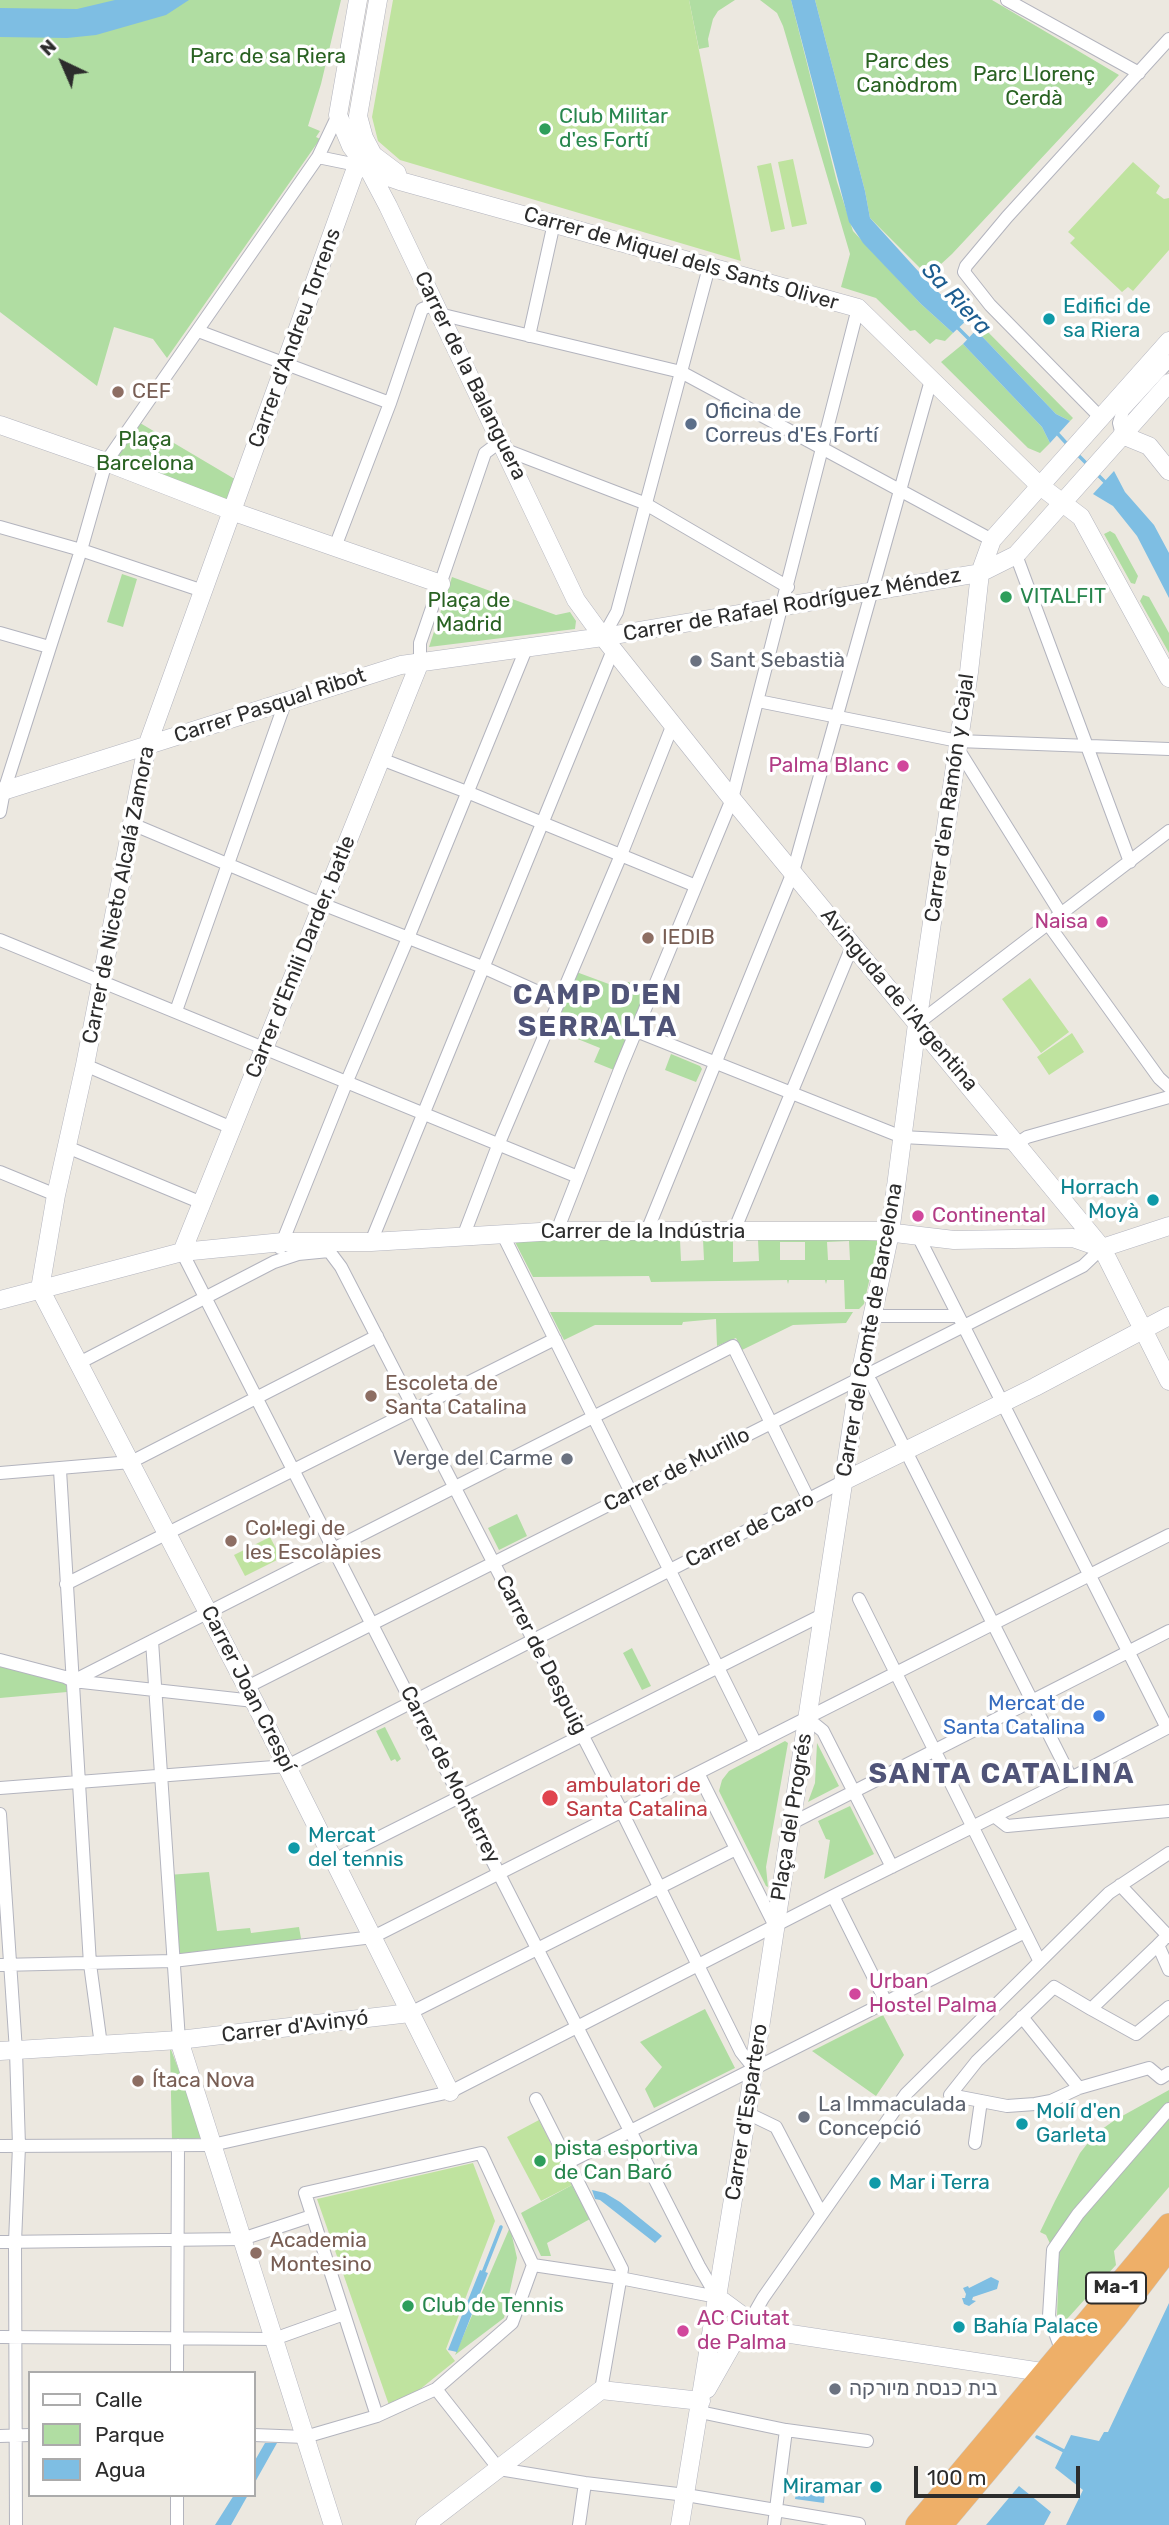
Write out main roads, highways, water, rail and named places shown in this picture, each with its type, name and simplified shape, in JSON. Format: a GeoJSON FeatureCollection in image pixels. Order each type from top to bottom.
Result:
{"type":"FeatureCollection","features":[{"type":"Feature","properties":{"kind":"highway","name":"Ma-1"},"geometry":{"type":"LineString","coordinates":[[941,2525],[1037,2410],[1067,2361],[1169,2225]]}},
{"type":"Feature","properties":{"kind":"highway","name":"Ma-1"},"geometry":{"type":"LineString","coordinates":[[917,2525],[1040,2378],[1067,2361],[1117,2316],[1169,2248]]}},
{"type":"Feature","properties":{"kind":"water"},"geometry":{"type":"Polygon","coordinates":[[[115,0],[189,0],[166,15],[96,35],[67,38],[0,37],[0,8],[77,9],[115,0]]]}},
{"type":"Feature","properties":{"kind":"water"},"geometry":{"type":"Polygon","coordinates":[[[791,0],[815,0],[870,218],[967,320],[953,333],[921,304],[863,243],[849,222],[791,0]]]}},
{"type":"Feature","properties":{"kind":"water"},"geometry":{"type":"Polygon","coordinates":[[[976,330],[1056,414],[1070,421],[1050,443],[1042,427],[963,344],[976,330]]]}},
{"type":"Feature","properties":{"kind":"water"},"geometry":{"type":"Polygon","coordinates":[[[1114,471],[1125,492],[1154,525],[1169,553],[1169,598],[1137,536],[1113,506],[1093,494],[1114,471]]]}},
{"type":"Feature","properties":{"kind":"water"},"geometry":{"type":"Polygon","coordinates":[[[592,2190],[605,2193],[620,2202],[662,2236],[655,2243],[600,2200],[595,2199],[592,2190]]]}},
{"type":"Feature","properties":{"kind":"water"},"geometry":{"type":"Polygon","coordinates":[[[480,2270],[488,2273],[457,2352],[448,2350],[480,2270]]]}},
{"type":"Feature","properties":{"kind":"water"},"geometry":{"type":"Polygon","coordinates":[[[991,2277],[999,2281],[997,2289],[973,2297],[972,2300],[976,2301],[969,2306],[964,2304],[962,2298],[965,2298],[966,2294],[963,2288],[969,2288],[991,2277]]]}},
{"type":"Feature","properties":{"kind":"water"},"geometry":{"type":"Polygon","coordinates":[[[1169,2303],[1169,2525],[1066,2525],[1083,2490],[1055,2468],[1071,2435],[1099,2441],[1104,2432],[1108,2432],[1169,2303]]]}},
{"type":"Feature","properties":{"kind":"water"},"geometry":{"type":"Polygon","coordinates":[[[265,2443],[277,2443],[256,2480],[256,2459],[265,2443]]]}},
{"type":"Feature","properties":{"kind":"water"},"geometry":{"type":"Polygon","coordinates":[[[1019,2486],[1051,2512],[1044,2525],[986,2525],[1019,2486]]]}},
{"type":"Feature","properties":{"kind":"water"},"geometry":{"type":"Polygon","coordinates":[[[797,2488],[825,2492],[824,2503],[795,2499],[797,2488]]]}},
{"type":"Feature","properties":{"kind":"water"},"geometry":{"type":"Polygon","coordinates":[[[233,2497],[247,2497],[231,2525],[215,2525],[233,2497]]]}},
{"type":"Feature","properties":{"kind":"waterway","name":"Sa Riera"},"geometry":{"type":"LineString","coordinates":[[956,326],[970,340]]}},
{"type":"Feature","properties":{"kind":"waterway","name":"Sa Riera"},"geometry":{"type":"LineString","coordinates":[[1057,433],[1068,445]]}},
{"type":"Feature","properties":{"kind":"waterway","name":"Sa Riera"},"geometry":{"type":"LineString","coordinates":[[1076,453],[1088,465]]}},
{"type":"Feature","properties":{"kind":"waterway","name":"Sa Riera"},"geometry":{"type":"LineString","coordinates":[[1096,473],[1108,485]]}},
{"type":"Feature","properties":{"kind":"waterway"},"geometry":{"type":"LineString","coordinates":[[483,2273],[501,2227]]}},
{"type":"Feature","properties":{"kind":"waterway"},"geometry":{"type":"LineString","coordinates":[[1037,2437],[1064,2451]]}},
{"type":"Feature","properties":{"kind":"place","name":"Club Militar d'es Fortí"},"geometry":{"type":"Point","coordinates":[545,129]}},
{"type":"Feature","properties":{"kind":"place","name":"Edifici de sa Riera"},"geometry":{"type":"Point","coordinates":[1049,319]}},
{"type":"Feature","properties":{"kind":"place","name":"CEF"},"geometry":{"type":"Point","coordinates":[118,392]}},
{"type":"Feature","properties":{"kind":"place","name":"Oficina de Correus d'Es Fortí"},"geometry":{"type":"Point","coordinates":[691,424]}},
{"type":"Feature","properties":{"kind":"place","name":"VITALFIT"},"geometry":{"type":"Point","coordinates":[1006,597]}},
{"type":"Feature","properties":{"kind":"place","name":"Sant Sebastià"},"geometry":{"type":"Point","coordinates":[696,661]}},
{"type":"Feature","properties":{"kind":"place","name":"Palma Blanc"},"geometry":{"type":"Point","coordinates":[903,766]}},
{"type":"Feature","properties":{"kind":"place","name":"Naisa"},"geometry":{"type":"Point","coordinates":[1102,922]}},
{"type":"Feature","properties":{"kind":"place","name":"IEDIB"},"geometry":{"type":"Point","coordinates":[648,938]}},
{"type":"Feature","properties":{"kind":"place","name":"Horrach Moyà"},"geometry":{"type":"Point","coordinates":[1153,1200]}},
{"type":"Feature","properties":{"kind":"place","name":"Continental"},"geometry":{"type":"Point","coordinates":[918,1216]}},
{"type":"Feature","properties":{"kind":"place","name":"Escoleta de Santa Catalina"},"geometry":{"type":"Point","coordinates":[371,1396]}},
{"type":"Feature","properties":{"kind":"place","name":"Verge del Carme"},"geometry":{"type":"Point","coordinates":[567,1459]}},
{"type":"Feature","properties":{"kind":"place","name":"Col·legi de les Escolàpies"},"geometry":{"type":"Point","coordinates":[231,1541]}},
{"type":"Feature","properties":{"kind":"place","name":"Mercat de Santa Catalina"},"geometry":{"type":"Point","coordinates":[1099,1716]}},
{"type":"Feature","properties":{"kind":"place","name":"ambulatori de Santa Catalina"},"geometry":{"type":"Point","coordinates":[550,1798]}},
{"type":"Feature","properties":{"kind":"place","name":"Mercat del tennis"},"geometry":{"type":"Point","coordinates":[294,1848]}},
{"type":"Feature","properties":{"kind":"place","name":"Urban Hostel Palma"},"geometry":{"type":"Point","coordinates":[855,1994]}},
{"type":"Feature","properties":{"kind":"place","name":"Ítaca Nova"},"geometry":{"type":"Point","coordinates":[138,2081]}},
{"type":"Feature","properties":{"kind":"place","name":"La Immaculada Concepció"},"geometry":{"type":"Point","coordinates":[804,2117]}},
{"type":"Feature","properties":{"kind":"place","name":"Molí d'en Garleta"},"geometry":{"type":"Point","coordinates":[1022,2124]}},
{"type":"Feature","properties":{"kind":"place","name":"pista esportiva de Can Baró"},"geometry":{"type":"Point","coordinates":[540,2161]}},
{"type":"Feature","properties":{"kind":"place","name":"Mar i Terra"},"geometry":{"type":"Point","coordinates":[875,2183]}},
{"type":"Feature","properties":{"kind":"place","name":"Academia Montesino"},"geometry":{"type":"Point","coordinates":[256,2253]}},
{"type":"Feature","properties":{"kind":"place","name":"Club de Tennis"},"geometry":{"type":"Point","coordinates":[408,2306]}},
{"type":"Feature","properties":{"kind":"place","name":"Bahía Palace"},"geometry":{"type":"Point","coordinates":[959,2327]}},
{"type":"Feature","properties":{"kind":"place","name":"AC Ciutat de Palma"},"geometry":{"type":"Point","coordinates":[683,2331]}},
{"type":"Feature","properties":{"kind":"place","name":"בית כנסת מיורקה"},"geometry":{"type":"Point","coordinates":[835,2389]}},
{"type":"Feature","properties":{"kind":"place","name":"Miramar"},"geometry":{"type":"Point","coordinates":[876,2487]}},
{"type":"Feature","properties":{"kind":"district","name":"CAMP D'EN SERRALTA"},"geometry":{"type":"Point","coordinates":[598,1012]}},
{"type":"Feature","properties":{"kind":"district","name":"SANTA CATALINA"},"geometry":{"type":"Point","coordinates":[1002,1775]}},
{"type":"Feature","properties":{"kind":"park label","name":"Parc de sa Riera"},"geometry":{"type":"Point","coordinates":[268,57]}},
{"type":"Feature","properties":{"kind":"park label","name":"Parc des Canòdrom"},"geometry":{"type":"Point","coordinates":[907,74]}},
{"type":"Feature","properties":{"kind":"park label","name":"Parc Llorenç Cerdà"},"geometry":{"type":"Point","coordinates":[1034,87]}},
{"type":"Feature","properties":{"kind":"park label","name":"Plaça Barcelona"},"geometry":{"type":"Point","coordinates":[145,452]}},
{"type":"Feature","properties":{"kind":"park label","name":"Plaça de Madrid"},"geometry":{"type":"Point","coordinates":[469,613]}}]}
